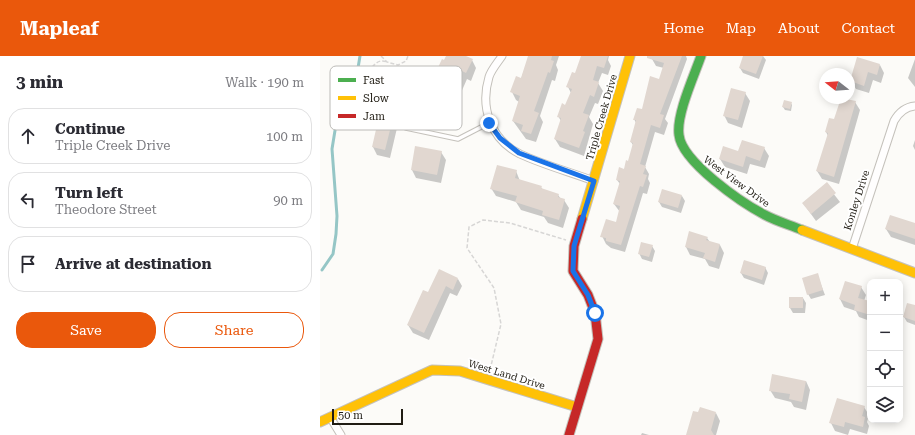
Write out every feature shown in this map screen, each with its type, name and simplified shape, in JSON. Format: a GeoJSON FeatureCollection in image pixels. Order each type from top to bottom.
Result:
{"type":"FeatureCollection","features":[{"type":"Feature","properties":{"kind":"street"},"geometry":{"type":"LineString","coordinates":[[502,56],[489,75],[484,98],[489,123],[500,138],[519,153],[594,181]]}},
{"type":"Feature","properties":{"kind":"street","name":"Triple Creek Drive"},"geometry":{"type":"LineString","coordinates":[[569,435],[598,339],[595,313],[588,295],[573,271],[575,242],[630,56]]}},
{"type":"Feature","properties":{"kind":"street","name":"West View Drive"},"geometry":{"type":"LineString","coordinates":[[701,56],[679,129],[681,145],[685,152],[707,174],[752,208],[766,216],[852,249]]}},
{"type":"Feature","properties":{"kind":"street","name":"Konley Drive"},"geometry":{"type":"LineString","coordinates":[[852,249],[894,121],[898,114],[905,109],[915,106]]}},
{"type":"Feature","properties":{"kind":"street"},"geometry":{"type":"LineString","coordinates":[[852,249],[915,273]]}},
{"type":"Feature","properties":{"kind":"street","name":"West Land Drive"},"geometry":{"type":"LineString","coordinates":[[320,422],[432,370],[460,371],[577,407]]}},
{"type":"Feature","properties":{"kind":"street"},"geometry":{"type":"LineString","coordinates":[[330,417],[341,435]]}},
{"type":"Feature","properties":{"kind":"lane"},"geometry":{"type":"LineString","coordinates":[[415,130],[458,139],[489,123]]}},
{"type":"Feature","properties":{"kind":"path"},"geometry":{"type":"LineString","coordinates":[[381,56],[387,62]]}},
{"type":"Feature","properties":{"kind":"path"},"geometry":{"type":"LineString","coordinates":[[374,66],[376,63],[384,60],[396,65],[403,63],[408,56]]}},
{"type":"Feature","properties":{"kind":"path"},"geometry":{"type":"LineString","coordinates":[[488,379],[501,324],[494,288],[467,248],[469,227],[483,220],[510,223],[575,242]]}},
{"type":"Feature","properties":{"kind":"building"},"geometry":{"type":"Polygon","coordinates":[[[446,56],[466,56],[473,59],[466,73],[462,71],[462,66],[439,66],[442,59],[444,60],[446,56]]]}},
{"type":"Feature","properties":{"kind":"building"},"geometry":{"type":"Polygon","coordinates":[[[528,56],[552,56],[551,60],[554,61],[550,73],[548,72],[534,111],[539,113],[531,134],[521,131],[523,125],[512,121],[520,96],[510,92],[516,76],[521,78],[528,56]]]}},
{"type":"Feature","properties":{"kind":"building"},"geometry":{"type":"Polygon","coordinates":[[[581,56],[608,56],[604,68],[597,66],[593,80],[599,82],[594,97],[590,95],[583,113],[589,115],[579,148],[554,139],[561,118],[557,117],[562,103],[565,105],[572,89],[566,87],[572,72],[575,73],[581,56]]]}},
{"type":"Feature","properties":{"kind":"building"},"geometry":{"type":"Polygon","coordinates":[[[647,56],[682,56],[660,114],[664,115],[660,128],[651,125],[640,164],[646,166],[643,174],[647,175],[643,187],[640,186],[621,245],[606,241],[606,238],[600,237],[606,219],[616,222],[620,206],[613,204],[620,181],[616,180],[619,167],[624,169],[626,160],[628,161],[633,143],[630,142],[636,120],[633,120],[637,108],[642,109],[650,76],[659,79],[664,63],[647,58],[647,56]]]}},
{"type":"Feature","properties":{"kind":"building"},"geometry":{"type":"Polygon","coordinates":[[[743,56],[763,56],[756,74],[739,68],[743,56]]]}},
{"type":"Feature","properties":{"kind":"building"},"geometry":{"type":"Polygon","coordinates":[[[857,57],[880,64],[877,75],[868,72],[864,86],[855,83],[855,68],[854,68],[857,57]]]}},
{"type":"Feature","properties":{"kind":"building"},"geometry":{"type":"Polygon","coordinates":[[[731,88],[746,92],[738,120],[723,116],[731,88]]]}},
{"type":"Feature","properties":{"kind":"building"},"geometry":{"type":"Polygon","coordinates":[[[784,100],[792,102],[790,109],[782,107],[784,100]]]}},
{"type":"Feature","properties":{"kind":"building"},"geometry":{"type":"Polygon","coordinates":[[[856,101],[834,177],[816,171],[828,133],[825,132],[829,118],[834,119],[839,104],[855,104],[856,101]]]}},
{"type":"Feature","properties":{"kind":"building"},"geometry":{"type":"Polygon","coordinates":[[[376,130],[390,130],[385,150],[372,147],[376,130]]]}},
{"type":"Feature","properties":{"kind":"building"},"geometry":{"type":"Polygon","coordinates":[[[742,140],[765,147],[760,161],[746,156],[743,167],[719,159],[723,146],[738,151],[742,140]]]}},
{"type":"Feature","properties":{"kind":"building"},"geometry":{"type":"Polygon","coordinates":[[[415,146],[442,151],[437,175],[411,170],[415,146]]]}},
{"type":"Feature","properties":{"kind":"building"},"geometry":{"type":"Polygon","coordinates":[[[497,165],[517,170],[515,178],[542,186],[541,188],[559,194],[558,197],[565,199],[559,220],[542,215],[543,211],[515,202],[517,196],[490,189],[497,165]]]}},
{"type":"Feature","properties":{"kind":"building"},"geometry":{"type":"Polygon","coordinates":[[[827,182],[836,193],[811,214],[802,203],[827,182]]]}},
{"type":"Feature","properties":{"kind":"building"},"geometry":{"type":"Polygon","coordinates":[[[662,189],[682,195],[678,208],[658,202],[662,189]]]}},
{"type":"Feature","properties":{"kind":"building"},"geometry":{"type":"Polygon","coordinates":[[[890,215],[915,223],[915,239],[885,229],[890,215]]]}},
{"type":"Feature","properties":{"kind":"building"},"geometry":{"type":"Polygon","coordinates":[[[689,231],[708,237],[706,240],[720,244],[715,262],[703,258],[705,253],[685,247],[689,231]]]}},
{"type":"Feature","properties":{"kind":"building"},"geometry":{"type":"Polygon","coordinates":[[[641,242],[653,245],[649,257],[638,254],[641,242]]]}},
{"type":"Feature","properties":{"kind":"building"},"geometry":{"type":"Polygon","coordinates":[[[744,260],[766,267],[762,280],[740,273],[744,260]]]}},
{"type":"Feature","properties":{"kind":"building"},"geometry":{"type":"Polygon","coordinates":[[[439,269],[458,278],[453,290],[446,286],[424,333],[407,325],[423,290],[428,292],[439,269]]]}},
{"type":"Feature","properties":{"kind":"building"},"geometry":{"type":"Polygon","coordinates":[[[818,273],[823,290],[807,295],[802,278],[818,273]]]}},
{"type":"Feature","properties":{"kind":"building"},"geometry":{"type":"Polygon","coordinates":[[[845,281],[862,286],[858,298],[867,300],[867,314],[854,310],[855,305],[839,299],[845,281]]]}},
{"type":"Feature","properties":{"kind":"building"},"geometry":{"type":"Polygon","coordinates":[[[789,297],[803,297],[803,308],[789,308],[789,297]]]}},
{"type":"Feature","properties":{"kind":"building"},"geometry":{"type":"Polygon","coordinates":[[[907,303],[915,305],[915,321],[903,317],[907,303]]]}},
{"type":"Feature","properties":{"kind":"building"},"geometry":{"type":"Polygon","coordinates":[[[772,374],[806,381],[802,402],[789,399],[790,394],[769,391],[772,374]]]}},
{"type":"Feature","properties":{"kind":"building"},"geometry":{"type":"Polygon","coordinates":[[[837,398],[865,406],[862,416],[865,417],[863,427],[845,422],[844,427],[829,423],[837,398]]]}},
{"type":"Feature","properties":{"kind":"building"},"geometry":{"type":"Polygon","coordinates":[[[700,407],[716,412],[711,430],[714,435],[686,435],[693,411],[698,412],[700,407]]]}},
{"type":"Feature","properties":{"kind":"waterway"},"geometry":{"type":"LineString","coordinates":[[358,66],[360,56]]}},
{"type":"Feature","properties":{"kind":"waterway"},"geometry":{"type":"LineString","coordinates":[[322,270],[333,254],[336,234],[337,216],[332,149],[335,130]]}},
{"type":"Feature","properties":{"kind":"traffic: fast"},"geometry":{"type":"LineString","coordinates":[[701,56],[680,117],[679,135],[683,146],[690,157],[701,169],[728,192],[765,215],[802,230]]}},
{"type":"Feature","properties":{"kind":"traffic: slow"},"geometry":{"type":"LineString","coordinates":[[582,219],[630,56]]}},
{"type":"Feature","properties":{"kind":"traffic: slow"},"geometry":{"type":"LineString","coordinates":[[802,230],[915,273]]}},
{"type":"Feature","properties":{"kind":"traffic: slow"},"geometry":{"type":"LineString","coordinates":[[320,422],[432,370],[460,371],[577,407]]}},
{"type":"Feature","properties":{"kind":"traffic: jam"},"geometry":{"type":"LineString","coordinates":[[569,435],[598,339],[595,313],[588,295],[573,271],[574,246],[582,219]]}},
{"type":"Feature","properties":{"kind":"route"},"geometry":{"type":"LineString","coordinates":[[489,123],[500,138],[519,153],[594,181],[579,225],[574,246],[573,271],[588,295],[595,313]]}}]}
